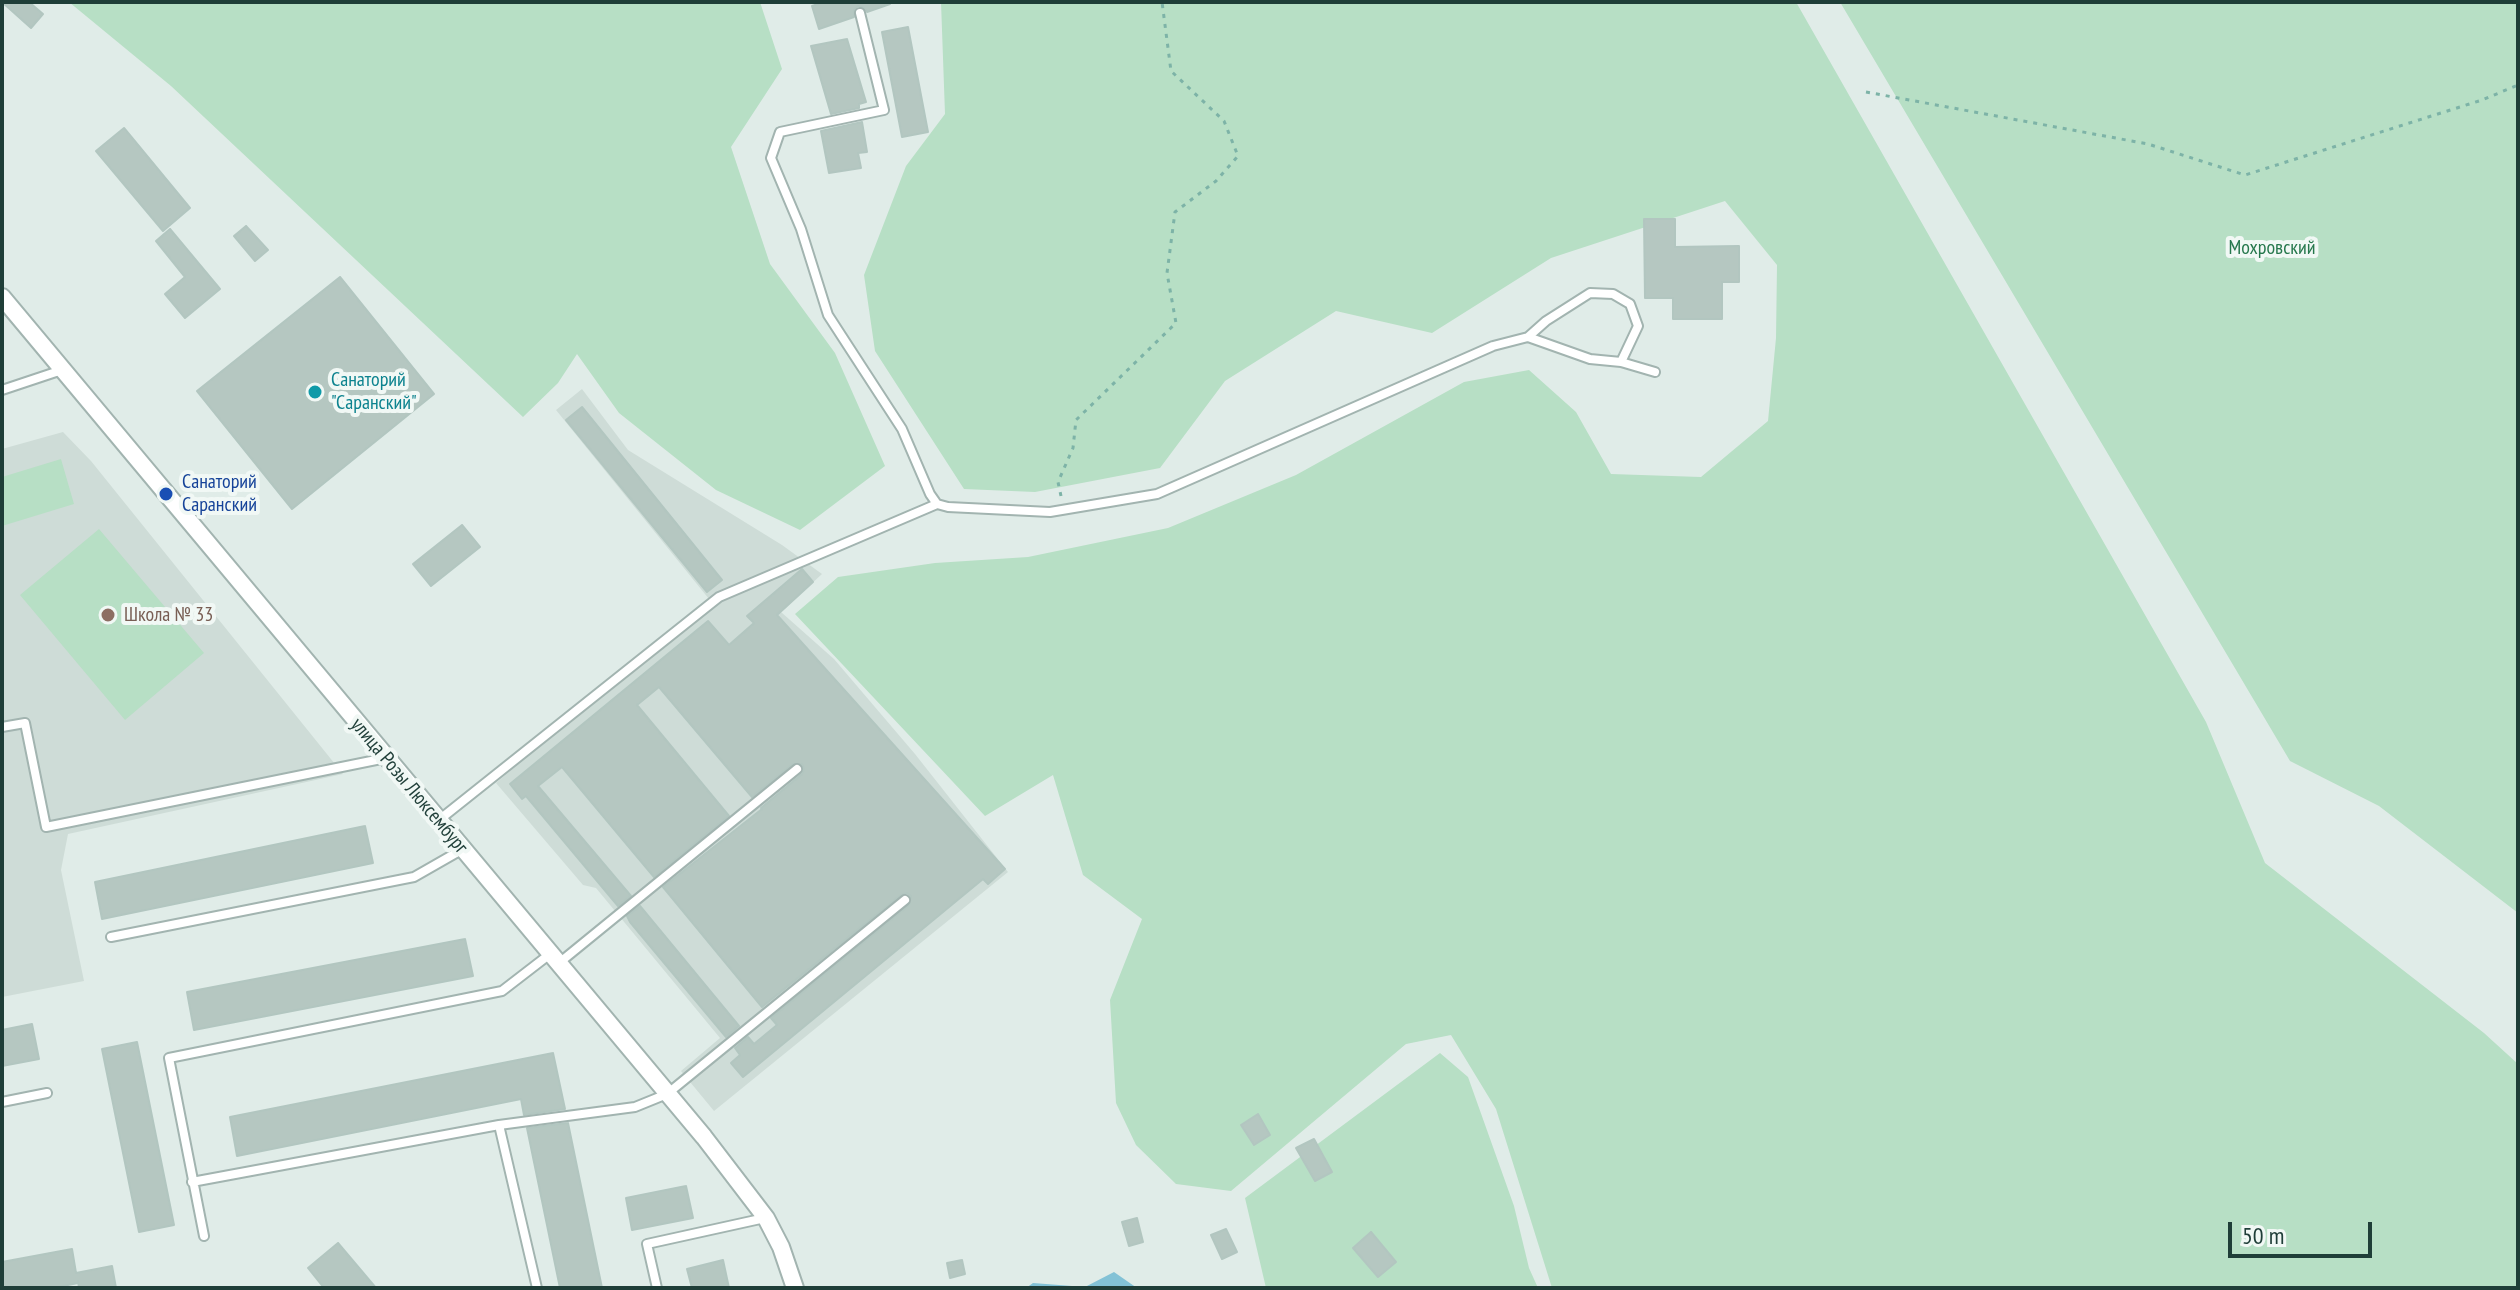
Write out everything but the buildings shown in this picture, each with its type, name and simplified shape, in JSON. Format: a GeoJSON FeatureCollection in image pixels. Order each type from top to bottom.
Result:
{"type":"FeatureCollection","features":[{"type":"Feature","properties":{"kind":"street","name":"улица Розы Люксембург"},"geometry":{"type":"LineString","coordinates":[[2,297],[667,1094],[766,1218],[781,1247],[795,1288]]}},
{"type":"Feature","properties":{"kind":"lane"},"geometry":{"type":"LineString","coordinates":[[860,13],[884,110],[780,132],[771,158],[801,229],[828,315],[902,429],[937,504]]}},
{"type":"Feature","properties":{"kind":"lane"},"geometry":{"type":"LineString","coordinates":[[439,821],[719,597],[937,504],[1050,512],[1157,494],[1493,346],[1528,337],[1546,321],[1590,293],[1613,294],[1630,304],[1638,326],[1621,362]]}},
{"type":"Feature","properties":{"kind":"lane"},"geometry":{"type":"LineString","coordinates":[[1528,337],[1590,359],[1621,362],[1655,372]]}},
{"type":"Feature","properties":{"kind":"lane"},"geometry":{"type":"LineString","coordinates":[[2,390],[62,369]]}},
{"type":"Feature","properties":{"kind":"lane"},"geometry":{"type":"LineString","coordinates":[[2,727],[25,723],[46,827],[386,758]]}},
{"type":"Feature","properties":{"kind":"lane"},"geometry":{"type":"LineString","coordinates":[[204,1236],[169,1058],[502,991],[554,959],[797,769]]}},
{"type":"Feature","properties":{"kind":"lane"},"geometry":{"type":"LineString","coordinates":[[111,937],[414,877],[463,849]]}},
{"type":"Feature","properties":{"kind":"lane"},"geometry":{"type":"LineString","coordinates":[[192,1182],[499,1125],[635,1107],[667,1094],[905,900]]}},
{"type":"Feature","properties":{"kind":"lane"},"geometry":{"type":"LineString","coordinates":[[2,1102],[47,1093]]}},
{"type":"Feature","properties":{"kind":"lane"},"geometry":{"type":"LineString","coordinates":[[499,1125],[537,1288]]}},
{"type":"Feature","properties":{"kind":"lane"},"geometry":{"type":"LineString","coordinates":[[657,1288],[647,1244],[766,1218]]}},
{"type":"Feature","properties":{"kind":"path"},"geometry":{"type":"LineString","coordinates":[[1064,510],[1058,482],[1073,448],[1076,420],[1176,323],[1167,273],[1175,212],[1216,181],[1238,156],[1224,121],[1171,71],[1162,2]]}},
{"type":"Feature","properties":{"kind":"path"},"geometry":{"type":"LineString","coordinates":[[1866,92],[2148,144],[2245,175],[2482,100],[2518,85]]}},
{"type":"Feature","properties":{"kind":"shaded area"},"geometry":{"type":"Polygon","coordinates":[[[582,389],[628,450],[782,545],[822,574],[781,612],[834,659],[915,754],[1008,872],[714,1111],[681,1071],[720,1038],[596,888],[583,885],[496,783],[709,599],[556,410],[582,389]]]}},
{"type":"Feature","properties":{"kind":"shaded area","name":"Школа № 33"},"geometry":{"type":"Polygon","coordinates":[[[63,432],[91,461],[343,774],[68,834],[61,870],[84,981],[2,997],[2,449],[63,432]]]}},
{"type":"Feature","properties":{"kind":"green space"},"geometry":{"type":"Polygon","coordinates":[[[69,2],[760,2],[782,69],[731,147],[770,264],[835,353],[885,466],[800,530],[716,490],[619,413],[577,354],[558,383],[523,417],[171,86],[69,2]]]}},
{"type":"Feature","properties":{"kind":"green space"},"geometry":{"type":"Polygon","coordinates":[[[941,2],[1796,2],[2206,722],[2265,863],[2484,1033],[2518,1064],[2518,1288],[1552,1288],[1496,1109],[1451,1035],[1406,1044],[1231,1191],[1176,1184],[1136,1145],[1116,1103],[1110,1000],[1142,919],[1083,875],[1053,775],[985,816],[795,614],[838,577],[935,563],[1028,557],[1168,528],[1296,475],[1464,382],[1529,370],[1576,412],[1611,474],[1701,477],[1768,421],[1776,338],[1777,265],[1725,201],[1551,258],[1432,333],[1336,311],[1225,381],[1160,468],[1035,492],[964,489],[875,351],[864,275],[906,166],[945,114],[941,2]]]}},
{"type":"Feature","properties":{"kind":"green space","name":"Мохровский"},"geometry":{"type":"Polygon","coordinates":[[[1840,2],[2518,2],[2518,913],[2379,806],[2290,761],[1840,2]]]}},
{"type":"Feature","properties":{"kind":"green space"},"geometry":{"type":"Polygon","coordinates":[[[61,459],[74,504],[2,526],[2,477],[61,459]]]}},
{"type":"Feature","properties":{"kind":"green space"},"geometry":{"type":"Polygon","coordinates":[[[99,529],[204,653],[125,720],[20,595],[99,529]]]}},
{"type":"Feature","properties":{"kind":"green space"},"geometry":{"type":"Polygon","coordinates":[[[1440,1053],[1468,1077],[1514,1206],[1529,1268],[1538,1288],[1266,1288],[1245,1198],[1440,1053]]]}},
{"type":"Feature","properties":{"kind":"water"},"geometry":{"type":"Polygon","coordinates":[[[1114,1272],[1137,1288],[1026,1288],[1033,1283],[1085,1287],[1114,1272]]]}},
{"type":"Feature","properties":{"kind":"place","name":"Санаторий \"Саранский\""},"geometry":{"type":"Point","coordinates":[315,392]}},
{"type":"Feature","properties":{"kind":"place","name":"Санаторий Саранский"},"geometry":{"type":"Point","coordinates":[166,494]}},
{"type":"Feature","properties":{"kind":"place","name":"Школа № 33"},"geometry":{"type":"Point","coordinates":[108,615]}}]}
